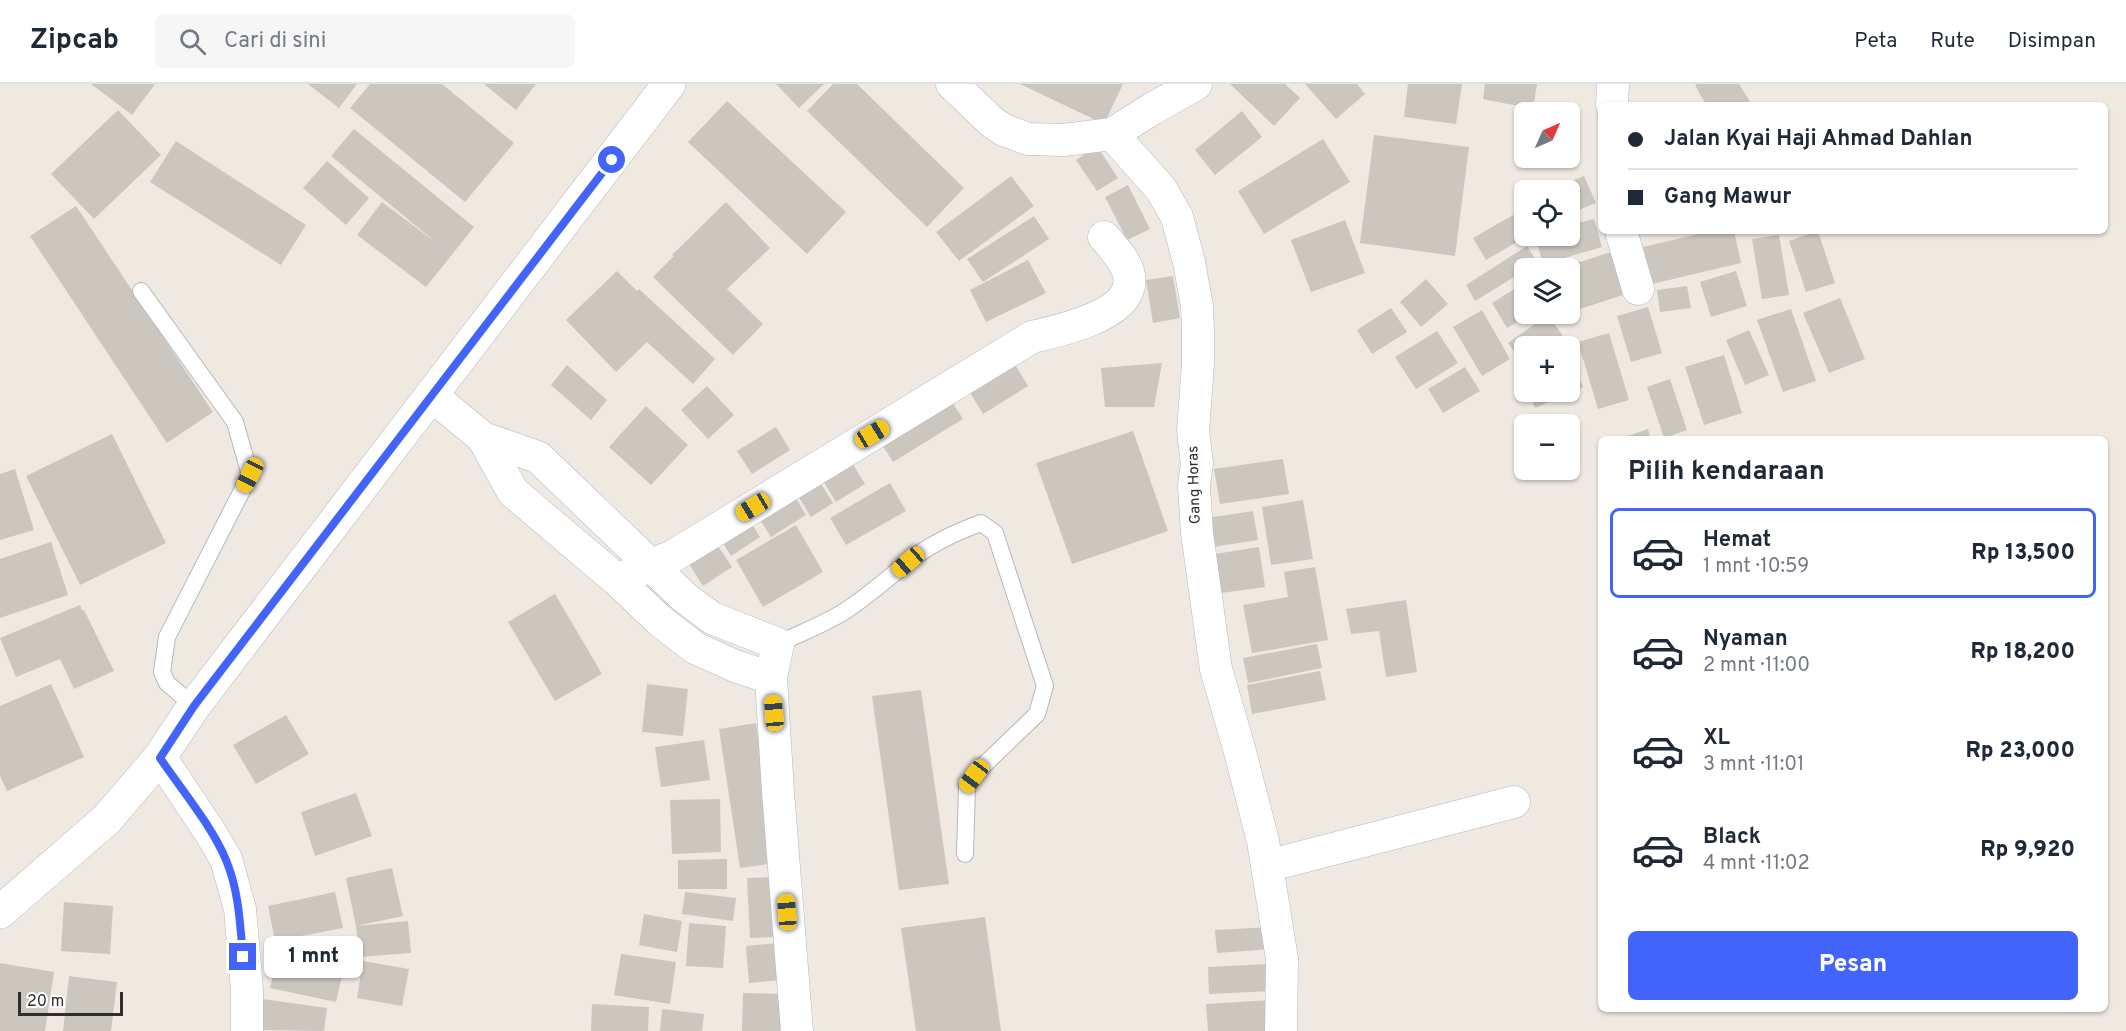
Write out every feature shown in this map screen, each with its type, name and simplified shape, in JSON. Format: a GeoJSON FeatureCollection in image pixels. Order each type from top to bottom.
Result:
{"type":"FeatureCollection","features":[{"type":"Feature","properties":{"kind":"main road"},"geometry":{"type":"LineString","coordinates":[[0,912],[107,819],[160,758],[194,706],[669,84]]}},
{"type":"Feature","properties":{"kind":"street"},"geometry":{"type":"LineString","coordinates":[[952,84],[993,123],[1012,134],[1028,139],[1063,140],[1112,134],[1196,84]]}},
{"type":"Feature","properties":{"kind":"street"},"geometry":{"type":"LineString","coordinates":[[1612,102],[1613,84]]}},
{"type":"Feature","properties":{"kind":"street","name":"Gang Horas"},"geometry":{"type":"LineString","coordinates":[[1112,134],[1161,189],[1177,218],[1189,262],[1197,306],[1198,331],[1193,431],[1197,463],[1194,486],[1197,533],[1216,669],[1263,841],[1282,959],[1281,1031]]}},
{"type":"Feature","properties":{"kind":"street"},"geometry":{"type":"LineString","coordinates":[[1622,234],[1638,289]]}},
{"type":"Feature","properties":{"kind":"street"},"geometry":{"type":"LineString","coordinates":[[617,580],[673,556],[1032,337],[1070,328],[1099,315],[1120,302],[1129,286],[1127,268],[1104,237]]}},
{"type":"Feature","properties":{"kind":"street"},"geometry":{"type":"LineString","coordinates":[[431,395],[483,438],[538,458],[684,597],[712,618],[778,644],[771,678],[797,1031]]}},
{"type":"Feature","properties":{"kind":"street"},"geometry":{"type":"LineString","coordinates":[[483,438],[513,492],[617,580],[659,620],[695,648],[735,666],[771,678]]}},
{"type":"Feature","properties":{"kind":"street"},"geometry":{"type":"LineString","coordinates":[[160,758],[226,860],[240,909],[247,990],[247,1031]]}},
{"type":"Feature","properties":{"kind":"street"},"geometry":{"type":"LineString","coordinates":[[1266,866],[1514,802]]}},
{"type":"Feature","properties":{"kind":"lane"},"geometry":{"type":"LineString","coordinates":[[141,291],[235,422],[250,475],[167,637],[162,672],[167,683],[194,706]]}},
{"type":"Feature","properties":{"kind":"lane"},"geometry":{"type":"LineString","coordinates":[[778,644],[843,612],[880,587],[928,548],[965,528],[981,523],[995,533],[1045,686],[1037,714],[982,766],[967,786],[965,854]]}},
{"type":"Feature","properties":{"kind":"building"},"geometry":{"type":"Polygon","coordinates":[[[91,84],[155,84],[132,115],[91,84]]]}},
{"type":"Feature","properties":{"kind":"building"},"geometry":{"type":"Polygon","coordinates":[[[308,84],[357,84],[339,108],[308,84]]]}},
{"type":"Feature","properties":{"kind":"building"},"geometry":{"type":"Polygon","coordinates":[[[370,84],[442,84],[514,143],[465,202],[350,108],[370,84]]]}},
{"type":"Feature","properties":{"kind":"building"},"geometry":{"type":"Polygon","coordinates":[[[484,84],[536,84],[516,110],[484,84]]]}},
{"type":"Feature","properties":{"kind":"building"},"geometry":{"type":"Polygon","coordinates":[[[776,84],[824,84],[799,108],[776,84]]]}},
{"type":"Feature","properties":{"kind":"building"},"geometry":{"type":"Polygon","coordinates":[[[833,84],[857,84],[964,188],[927,227],[807,111],[833,84]]]}},
{"type":"Feature","properties":{"kind":"building"},"geometry":{"type":"Polygon","coordinates":[[[1020,84],[1123,84],[1104,124],[1020,84]]]}},
{"type":"Feature","properties":{"kind":"building"},"geometry":{"type":"Polygon","coordinates":[[[1230,84],[1285,84],[1300,98],[1274,126],[1230,84]]]}},
{"type":"Feature","properties":{"kind":"building"},"geometry":{"type":"Polygon","coordinates":[[[1305,84],[1357,84],[1365,94],[1336,119],[1305,84]]]}},
{"type":"Feature","properties":{"kind":"building"},"geometry":{"type":"Polygon","coordinates":[[[1408,84],[1462,84],[1456,124],[1404,117],[1408,84]]]}},
{"type":"Feature","properties":{"kind":"building"},"geometry":{"type":"Polygon","coordinates":[[[1485,84],[1537,84],[1534,102],[1514,102],[1514,105],[1483,99],[1485,84]]]}},
{"type":"Feature","properties":{"kind":"building"},"geometry":{"type":"Polygon","coordinates":[[[1739,84],[1750,102],[1704,102],[1695,85],[1739,84]]]}},
{"type":"Feature","properties":{"kind":"building"},"geometry":{"type":"Polygon","coordinates":[[[727,101],[846,212],[807,254],[688,142],[727,101]]]}},
{"type":"Feature","properties":{"kind":"building"},"geometry":{"type":"Polygon","coordinates":[[[118,110],[161,155],[94,219],[51,174],[118,110]]]}},
{"type":"Feature","properties":{"kind":"building"},"geometry":{"type":"Polygon","coordinates":[[[1242,111],[1262,137],[1215,175],[1195,150],[1242,111]]]}},
{"type":"Feature","properties":{"kind":"building"},"geometry":{"type":"Polygon","coordinates":[[[354,129],[474,227],[426,287],[357,235],[382,202],[438,244],[331,156],[354,129]]]}},
{"type":"Feature","properties":{"kind":"building"},"geometry":{"type":"Polygon","coordinates":[[[1374,135],[1469,147],[1455,256],[1360,243],[1374,135]]]}},
{"type":"Feature","properties":{"kind":"building"},"geometry":{"type":"Polygon","coordinates":[[[1323,139],[1350,182],[1264,234],[1238,191],[1323,139]]]}},
{"type":"Feature","properties":{"kind":"building"},"geometry":{"type":"Polygon","coordinates":[[[176,141],[306,225],[281,265],[150,182],[176,141]]]}},
{"type":"Feature","properties":{"kind":"building"},"geometry":{"type":"Polygon","coordinates":[[[1097,146],[1118,178],[1097,191],[1076,160],[1097,146]]]}},
{"type":"Feature","properties":{"kind":"building"},"geometry":{"type":"Polygon","coordinates":[[[327,161],[369,198],[346,225],[303,188],[327,161]]]}},
{"type":"Feature","properties":{"kind":"building"},"geometry":{"type":"Polygon","coordinates":[[[1011,176],[1034,206],[959,261],[936,232],[1011,176]]]}},
{"type":"Feature","properties":{"kind":"building"},"geometry":{"type":"Polygon","coordinates":[[[1584,176],[1596,203],[1580,210],[1580,180],[1574,180],[1584,176]]]}},
{"type":"Feature","properties":{"kind":"building"},"geometry":{"type":"Polygon","coordinates":[[[1128,185],[1150,229],[1127,240],[1105,197],[1128,185]]]}},
{"type":"Feature","properties":{"kind":"building"},"geometry":{"type":"Polygon","coordinates":[[[726,202],[770,248],[727,289],[763,324],[733,355],[653,277],[726,202]]]}},
{"type":"Feature","properties":{"kind":"building"},"geometry":{"type":"Polygon","coordinates":[[[76,206],[213,412],[167,443],[30,236],[76,206]]]}},
{"type":"Feature","properties":{"kind":"building"},"geometry":{"type":"Polygon","coordinates":[[[1513,215],[1514,244],[1486,260],[1473,238],[1513,215]]]}},
{"type":"Feature","properties":{"kind":"building"},"geometry":{"type":"Polygon","coordinates":[[[1034,216],[1049,239],[983,282],[967,259],[1034,216]]]}},
{"type":"Feature","properties":{"kind":"building"},"geometry":{"type":"Polygon","coordinates":[[[1594,219],[1602,247],[1564,258],[1541,258],[1538,246],[1580,246],[1580,222],[1594,219]]]}},
{"type":"Feature","properties":{"kind":"building"},"geometry":{"type":"Polygon","coordinates":[[[1345,220],[1365,273],[1311,292],[1291,240],[1345,220]]]}},
{"type":"Feature","properties":{"kind":"building"},"geometry":{"type":"Polygon","coordinates":[[[1698,234],[1735,234],[1741,263],[1652,284],[1643,247],[1698,234]]]}},
{"type":"Feature","properties":{"kind":"building"},"geometry":{"type":"Polygon","coordinates":[[[1809,234],[1819,234],[1835,283],[1806,292],[1789,241],[1809,234]]]}},
{"type":"Feature","properties":{"kind":"building"},"geometry":{"type":"Polygon","coordinates":[[[1779,235],[1789,295],[1762,299],[1752,239],[1779,235]]]}},
{"type":"Feature","properties":{"kind":"building"},"geometry":{"type":"Polygon","coordinates":[[[1527,246],[1535,258],[1514,258],[1514,277],[1475,301],[1466,285],[1527,246]]]}},
{"type":"Feature","properties":{"kind":"building"},"geometry":{"type":"Polygon","coordinates":[[[1611,252],[1626,294],[1580,309],[1580,262],[1611,252]]]}},
{"type":"Feature","properties":{"kind":"building"},"geometry":{"type":"Polygon","coordinates":[[[1028,260],[1046,293],[986,322],[970,290],[1028,260]]]}},
{"type":"Feature","properties":{"kind":"building"},"geometry":{"type":"Polygon","coordinates":[[[617,271],[715,359],[693,384],[647,342],[616,372],[566,320],[617,271]]]}},
{"type":"Feature","properties":{"kind":"building"},"geometry":{"type":"Polygon","coordinates":[[[1736,271],[1747,306],[1711,317],[1700,282],[1736,271]]]}},
{"type":"Feature","properties":{"kind":"building"},"geometry":{"type":"Polygon","coordinates":[[[1173,276],[1180,318],[1153,323],[1146,280],[1173,276]]]}},
{"type":"Feature","properties":{"kind":"building"},"geometry":{"type":"Polygon","coordinates":[[[1426,279],[1448,304],[1421,327],[1400,302],[1426,279]]]}},
{"type":"Feature","properties":{"kind":"building"},"geometry":{"type":"Polygon","coordinates":[[[1687,286],[1691,308],[1660,312],[1657,290],[1687,286]]]}},
{"type":"Feature","properties":{"kind":"building"},"geometry":{"type":"Polygon","coordinates":[[[1514,289],[1514,324],[1507,328],[1492,303],[1514,289]]]}},
{"type":"Feature","properties":{"kind":"building"},"geometry":{"type":"Polygon","coordinates":[[[1840,298],[1865,359],[1829,373],[1803,313],[1840,298]]]}},
{"type":"Feature","properties":{"kind":"building"},"geometry":{"type":"Polygon","coordinates":[[[1648,307],[1662,353],[1631,362],[1617,316],[1648,307]]]}},
{"type":"Feature","properties":{"kind":"building"},"geometry":{"type":"Polygon","coordinates":[[[1391,308],[1407,332],[1372,354],[1357,330],[1391,308]]]}},
{"type":"Feature","properties":{"kind":"building"},"geometry":{"type":"Polygon","coordinates":[[[1791,309],[1816,381],[1783,392],[1757,320],[1791,309]]]}},
{"type":"Feature","properties":{"kind":"building"},"geometry":{"type":"Polygon","coordinates":[[[1482,310],[1510,359],[1482,376],[1453,327],[1482,310]]]}},
{"type":"Feature","properties":{"kind":"building"},"geometry":{"type":"Polygon","coordinates":[[[1535,324],[1554,324],[1563,336],[1518,336],[1535,324]]]}},
{"type":"Feature","properties":{"kind":"building"},"geometry":{"type":"Polygon","coordinates":[[[1749,330],[1769,375],[1745,385],[1726,340],[1749,330]]]}},
{"type":"Feature","properties":{"kind":"building"},"geometry":{"type":"Polygon","coordinates":[[[1437,331],[1458,363],[1416,389],[1395,357],[1437,331]]]}},
{"type":"Feature","properties":{"kind":"building"},"geometry":{"type":"Polygon","coordinates":[[[1609,333],[1629,400],[1598,409],[1580,349],[1580,341],[1609,333]]]}},
{"type":"Feature","properties":{"kind":"building"},"geometry":{"type":"Polygon","coordinates":[[[1514,339],[1514,352],[1508,343],[1514,339]]]}},
{"type":"Feature","properties":{"kind":"building"},"geometry":{"type":"Polygon","coordinates":[[[1724,355],[1742,413],[1704,425],[1685,367],[1724,355]]]}},
{"type":"Feature","properties":{"kind":"building"},"geometry":{"type":"Polygon","coordinates":[[[1011,358],[1028,386],[983,414],[966,386],[1011,358]]]}},
{"type":"Feature","properties":{"kind":"building"},"geometry":{"type":"Polygon","coordinates":[[[1162,363],[1154,407],[1105,407],[1101,368],[1162,363]]]}},
{"type":"Feature","properties":{"kind":"building"},"geometry":{"type":"Polygon","coordinates":[[[567,365],[607,400],[591,420],[551,385],[567,365]]]}},
{"type":"Feature","properties":{"kind":"building"},"geometry":{"type":"Polygon","coordinates":[[[1465,367],[1480,391],[1443,413],[1428,389],[1465,367]]]}},
{"type":"Feature","properties":{"kind":"building"},"geometry":{"type":"Polygon","coordinates":[[[1670,379],[1687,430],[1663,436],[1647,387],[1670,379]]]}},
{"type":"Feature","properties":{"kind":"building"},"geometry":{"type":"Polygon","coordinates":[[[707,386],[734,415],[708,439],[681,410],[707,386]]]}},
{"type":"Feature","properties":{"kind":"building"},"geometry":{"type":"Polygon","coordinates":[[[946,392],[963,419],[893,462],[876,435],[946,392]]]}},
{"type":"Feature","properties":{"kind":"building"},"geometry":{"type":"Polygon","coordinates":[[[1532,402],[1549,402],[1535,408],[1532,402]]]}},
{"type":"Feature","properties":{"kind":"building"},"geometry":{"type":"Polygon","coordinates":[[[646,406],[688,445],[651,485],[609,447],[646,406]]]}},
{"type":"Feature","properties":{"kind":"building"},"geometry":{"type":"Polygon","coordinates":[[[776,427],[790,450],[752,474],[737,451],[776,427]]]}},
{"type":"Feature","properties":{"kind":"building"},"geometry":{"type":"Polygon","coordinates":[[[1648,429],[1650,436],[1628,436],[1648,429]]]}},
{"type":"Feature","properties":{"kind":"building"},"geometry":{"type":"Polygon","coordinates":[[[1133,431],[1168,531],[1072,564],[1036,463],[1133,431]]]}},
{"type":"Feature","properties":{"kind":"building"},"geometry":{"type":"Polygon","coordinates":[[[112,434],[166,543],[80,585],[26,476],[112,434]]]}},
{"type":"Feature","properties":{"kind":"building"},"geometry":{"type":"Polygon","coordinates":[[[846,453],[865,484],[836,502],[817,471],[846,453]]]}},
{"type":"Feature","properties":{"kind":"building"},"geometry":{"type":"Polygon","coordinates":[[[1283,459],[1289,494],[1220,504],[1214,469],[1283,459]]]}},
{"type":"Feature","properties":{"kind":"building"},"geometry":{"type":"Polygon","coordinates":[[[15,469],[34,530],[0,540],[0,474],[15,469]]]}},
{"type":"Feature","properties":{"kind":"building"},"geometry":{"type":"Polygon","coordinates":[[[814,472],[833,503],[811,517],[792,486],[814,472]]]}},
{"type":"Feature","properties":{"kind":"building"},"geometry":{"type":"Polygon","coordinates":[[[890,483],[906,511],[846,545],[830,518],[890,483]]]}},
{"type":"Feature","properties":{"kind":"building"},"geometry":{"type":"Polygon","coordinates":[[[789,487],[806,515],[771,537],[753,509],[789,487]]]}},
{"type":"Feature","properties":{"kind":"building"},"geometry":{"type":"Polygon","coordinates":[[[1303,500],[1313,559],[1271,565],[1262,507],[1303,500]]]}},
{"type":"Feature","properties":{"kind":"building"},"geometry":{"type":"Polygon","coordinates":[[[1253,511],[1258,540],[1206,548],[1201,519],[1253,511]]]}},
{"type":"Feature","properties":{"kind":"building"},"geometry":{"type":"Polygon","coordinates":[[[746,514],[760,537],[731,556],[716,532],[746,514]]]}},
{"type":"Feature","properties":{"kind":"building"},"geometry":{"type":"Polygon","coordinates":[[[796,525],[823,572],[763,607],[736,560],[796,525]]]}},
{"type":"Feature","properties":{"kind":"building"},"geometry":{"type":"Polygon","coordinates":[[[713,538],[732,567],[703,586],[684,556],[713,538]]]}},
{"type":"Feature","properties":{"kind":"building"},"geometry":{"type":"Polygon","coordinates":[[[51,542],[68,595],[0,618],[0,559],[51,542]]]}},
{"type":"Feature","properties":{"kind":"building"},"geometry":{"type":"Polygon","coordinates":[[[1259,547],[1265,587],[1221,593],[1215,554],[1259,547]]]}},
{"type":"Feature","properties":{"kind":"building"},"geometry":{"type":"Polygon","coordinates":[[[1315,567],[1328,640],[1252,653],[1243,605],[1288,597],[1284,572],[1315,567]]]}},
{"type":"Feature","properties":{"kind":"building"},"geometry":{"type":"Polygon","coordinates":[[[555,594],[602,674],[555,701],[508,622],[555,594]]]}},
{"type":"Feature","properties":{"kind":"building"},"geometry":{"type":"Polygon","coordinates":[[[1406,600],[1417,672],[1386,677],[1379,631],[1351,634],[1346,609],[1406,600]]]}},
{"type":"Feature","properties":{"kind":"building"},"geometry":{"type":"Polygon","coordinates":[[[80,605],[114,671],[74,689],[60,659],[16,677],[0,638],[80,605]]]}},
{"type":"Feature","properties":{"kind":"building"},"geometry":{"type":"Polygon","coordinates":[[[1317,644],[1322,668],[1248,683],[1243,658],[1317,644]]]}},
{"type":"Feature","properties":{"kind":"building"},"geometry":{"type":"Polygon","coordinates":[[[1320,671],[1326,700],[1252,714],[1247,685],[1320,671]]]}},
{"type":"Feature","properties":{"kind":"building"},"geometry":{"type":"Polygon","coordinates":[[[51,684],[84,757],[7,791],[0,776],[0,706],[51,684]]]}},
{"type":"Feature","properties":{"kind":"building"},"geometry":{"type":"Polygon","coordinates":[[[647,684],[688,689],[683,736],[642,732],[647,684]]]}},
{"type":"Feature","properties":{"kind":"building"},"geometry":{"type":"Polygon","coordinates":[[[921,690],[949,884],[899,890],[872,696],[921,690]]]}},
{"type":"Feature","properties":{"kind":"building"},"geometry":{"type":"Polygon","coordinates":[[[286,715],[309,754],[256,784],[233,745],[286,715]]]}},
{"type":"Feature","properties":{"kind":"building"},"geometry":{"type":"Polygon","coordinates":[[[756,723],[777,863],[740,868],[719,729],[756,723]]]}},
{"type":"Feature","properties":{"kind":"building"},"geometry":{"type":"Polygon","coordinates":[[[704,740],[710,780],[661,787],[655,747],[704,740]]]}},
{"type":"Feature","properties":{"kind":"building"},"geometry":{"type":"Polygon","coordinates":[[[356,793],[372,836],[315,856],[301,812],[356,793]]]}},
{"type":"Feature","properties":{"kind":"building"},"geometry":{"type":"Polygon","coordinates":[[[720,799],[721,852],[672,854],[670,800],[720,799]]]}},
{"type":"Feature","properties":{"kind":"building"},"geometry":{"type":"Polygon","coordinates":[[[727,859],[727,889],[678,889],[678,860],[727,859]]]}},
{"type":"Feature","properties":{"kind":"building"},"geometry":{"type":"Polygon","coordinates":[[[392,868],[403,916],[356,926],[346,878],[392,868]]]}},
{"type":"Feature","properties":{"kind":"building"},"geometry":{"type":"Polygon","coordinates":[[[775,877],[778,937],[750,938],[747,878],[775,877]]]}},
{"type":"Feature","properties":{"kind":"building"},"geometry":{"type":"Polygon","coordinates":[[[335,892],[343,928],[275,941],[268,906],[335,892]]]}},
{"type":"Feature","properties":{"kind":"building"},"geometry":{"type":"Polygon","coordinates":[[[685,892],[736,898],[733,921],[682,914],[685,892]]]}},
{"type":"Feature","properties":{"kind":"building"},"geometry":{"type":"Polygon","coordinates":[[[64,902],[113,906],[110,954],[61,951],[64,902]]]}},
{"type":"Feature","properties":{"kind":"building"},"geometry":{"type":"Polygon","coordinates":[[[644,914],[682,921],[677,952],[639,945],[644,914]]]}},
{"type":"Feature","properties":{"kind":"building"},"geometry":{"type":"Polygon","coordinates":[[[985,917],[1001,1031],[916,1031],[901,928],[985,917]]]}},
{"type":"Feature","properties":{"kind":"building"},"geometry":{"type":"Polygon","coordinates":[[[408,921],[411,953],[359,957],[356,926],[408,921]]]}},
{"type":"Feature","properties":{"kind":"building"},"geometry":{"type":"Polygon","coordinates":[[[689,923],[726,926],[723,968],[686,966],[689,923]]]}},
{"type":"Feature","properties":{"kind":"building"},"geometry":{"type":"Polygon","coordinates":[[[1271,927],[1273,949],[1217,953],[1215,930],[1271,927]]]}},
{"type":"Feature","properties":{"kind":"building"},"geometry":{"type":"Polygon","coordinates":[[[778,943],[781,980],[749,983],[746,946],[778,943]]]}},
{"type":"Feature","properties":{"kind":"building"},"geometry":{"type":"Polygon","coordinates":[[[278,953],[344,968],[336,1002],[270,988],[278,953]]]}},
{"type":"Feature","properties":{"kind":"building"},"geometry":{"type":"Polygon","coordinates":[[[621,954],[676,962],[670,1004],[614,995],[621,954]]]}},
{"type":"Feature","properties":{"kind":"building"},"geometry":{"type":"Polygon","coordinates":[[[363,961],[409,969],[402,1006],[357,998],[363,961]]]}},
{"type":"Feature","properties":{"kind":"building"},"geometry":{"type":"Polygon","coordinates":[[[0,963],[54,972],[45,1031],[0,1031],[0,963]]]}},
{"type":"Feature","properties":{"kind":"building"},"geometry":{"type":"Polygon","coordinates":[[[1269,964],[1272,991],[1209,994],[1208,967],[1269,964]]]}},
{"type":"Feature","properties":{"kind":"building"},"geometry":{"type":"Polygon","coordinates":[[[69,976],[117,982],[111,1031],[63,1031],[69,976]]]}},
{"type":"Feature","properties":{"kind":"building"},"geometry":{"type":"Polygon","coordinates":[[[743,993],[781,994],[780,1031],[742,1031],[743,993]]]}},
{"type":"Feature","properties":{"kind":"building"},"geometry":{"type":"Polygon","coordinates":[[[263,999],[327,1008],[324,1031],[258,1030],[263,999]]]}},
{"type":"Feature","properties":{"kind":"building"},"geometry":{"type":"Polygon","coordinates":[[[1274,1000],[1276,1031],[1208,1031],[1206,1004],[1274,1000]]]}},
{"type":"Feature","properties":{"kind":"building"},"geometry":{"type":"Polygon","coordinates":[[[592,1004],[649,1007],[648,1031],[591,1031],[592,1004]]]}},
{"type":"Feature","properties":{"kind":"building"},"geometry":{"type":"Polygon","coordinates":[[[662,1009],[704,1014],[702,1031],[660,1031],[662,1009]]]}},
{"type":"Feature","properties":{"kind":"route"},"geometry":{"type":"LineString","coordinates":[[243,957],[240,909],[226,860],[160,758],[194,706],[612,160]]}}]}
